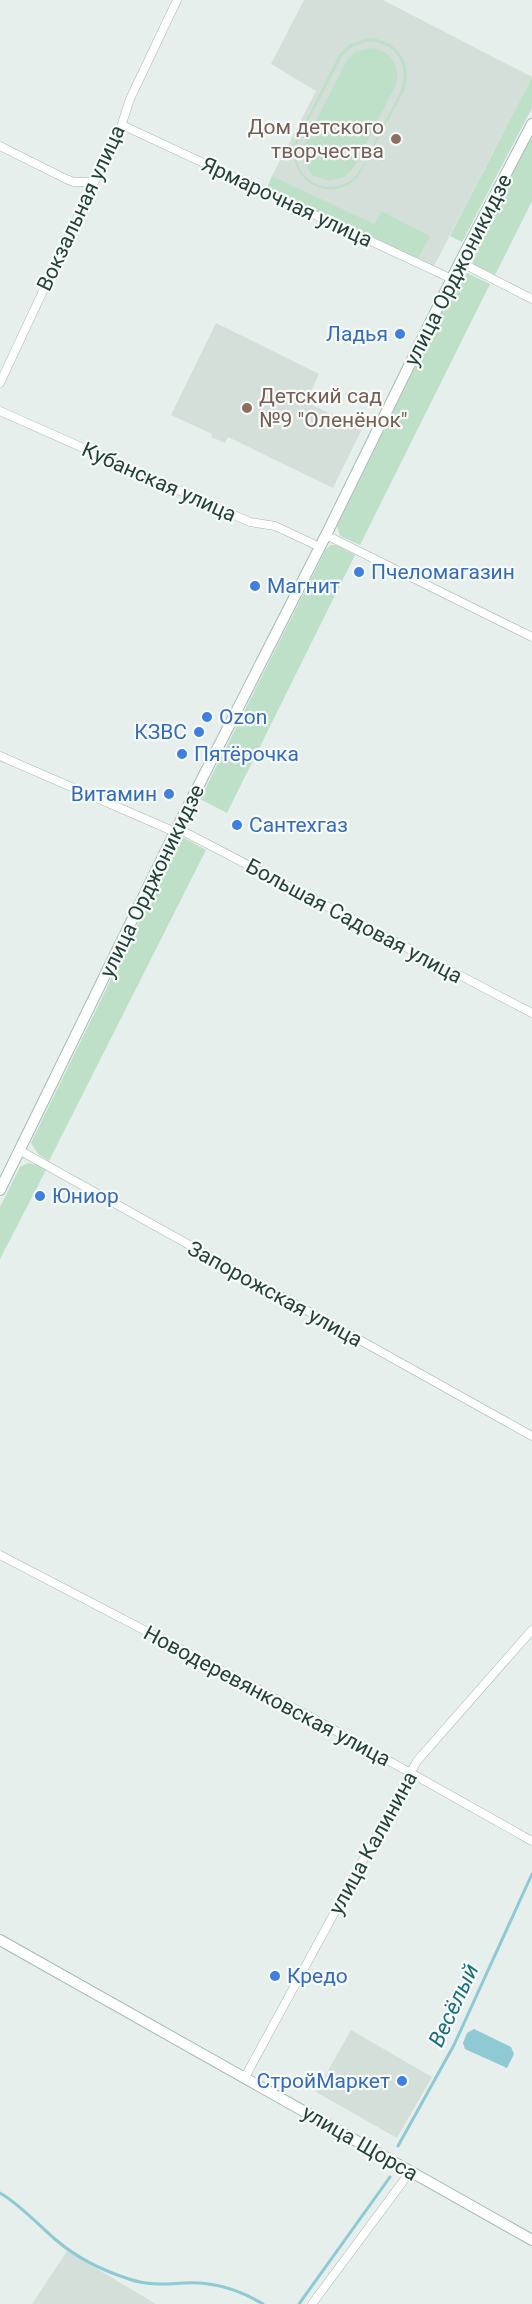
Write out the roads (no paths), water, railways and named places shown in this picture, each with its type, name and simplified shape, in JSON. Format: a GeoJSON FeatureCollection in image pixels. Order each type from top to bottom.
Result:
{"type":"FeatureCollection","features":[{"type":"Feature","properties":{"kind":"main road","name":"улица Орджоникидзе"},"geometry":{"type":"LineString","coordinates":[[0,1190],[176,830],[326,535],[460,262],[532,124]]}},
{"type":"Feature","properties":{"kind":"main road","name":"улица Щорса"},"geometry":{"type":"LineString","coordinates":[[0,1940],[532,2240]]}},
{"type":"Feature","properties":{"kind":"street","name":"Вокзальная улица"},"geometry":{"type":"LineString","coordinates":[[0,383],[94,182],[116,142],[130,99],[177,0]]}},
{"type":"Feature","properties":{"kind":"street","name":"Ярмарочная улица"},"geometry":{"type":"LineString","coordinates":[[122,125],[452,279]]}},
{"type":"Feature","properties":{"kind":"street"},"geometry":{"type":"LineString","coordinates":[[0,146],[66,179],[74,182],[94,182]]}},
{"type":"Feature","properties":{"kind":"street"},"geometry":{"type":"LineString","coordinates":[[460,262],[532,299]]}},
{"type":"Feature","properties":{"kind":"street","name":"Кубанская улица"},"geometry":{"type":"LineString","coordinates":[[0,411],[250,522],[275,526],[320,547]]}},
{"type":"Feature","properties":{"kind":"street"},"geometry":{"type":"LineString","coordinates":[[326,535],[532,637]]}},
{"type":"Feature","properties":{"kind":"street","name":"Большая Садовая улица"},"geometry":{"type":"LineString","coordinates":[[0,756],[176,830],[532,1013]]}},
{"type":"Feature","properties":{"kind":"street","name":"Запорожская улица"},"geometry":{"type":"LineString","coordinates":[[20,1150],[532,1436]]}},
{"type":"Feature","properties":{"kind":"street","name":"Новодеревянковская улица"},"geometry":{"type":"LineString","coordinates":[[0,1555],[309,1716],[532,1841]]}},
{"type":"Feature","properties":{"kind":"street","name":"улица Калинина"},"geometry":{"type":"LineString","coordinates":[[244,2077],[423,1752],[532,1630]]}},
{"type":"Feature","properties":{"kind":"street"},"geometry":{"type":"LineString","coordinates":[[312,2304],[410,2172]]}},
{"type":"Feature","properties":{"kind":"water"},"geometry":{"type":"Polygon","coordinates":[[[474,2029],[511,2047],[514,2054],[507,2068],[465,2049],[463,2043],[467,2033],[474,2029]]]}},
{"type":"Feature","properties":{"kind":"waterway","name":"Весёлый"},"geometry":{"type":"LineString","coordinates":[[398,2146],[454,2045],[532,1874]]}},
{"type":"Feature","properties":{"kind":"waterway","name":"Весёлый"},"geometry":{"type":"LineString","coordinates":[[299,2304],[390,2177]]}},
{"type":"Feature","properties":{"kind":"waterway","name":"Весёлый"},"geometry":{"type":"LineString","coordinates":[[0,2193],[22,2209],[64,2247],[110,2272],[150,2284],[215,2285],[235,2290],[263,2304]]}},
{"type":"Feature","properties":{"kind":"place","name":"Дом детского творчества"},"geometry":{"type":"Point","coordinates":[396,139]}},
{"type":"Feature","properties":{"kind":"place","name":"Ладья"},"geometry":{"type":"Point","coordinates":[400,334]}},
{"type":"Feature","properties":{"kind":"place","name":"Детский сад №9 \"Оленёнок\""},"geometry":{"type":"Point","coordinates":[247,408]}},
{"type":"Feature","properties":{"kind":"place","name":"Пчеломагазин"},"geometry":{"type":"Point","coordinates":[359,572]}},
{"type":"Feature","properties":{"kind":"place","name":"Магнит"},"geometry":{"type":"Point","coordinates":[255,586]}},
{"type":"Feature","properties":{"kind":"place","name":"Ozon"},"geometry":{"type":"Point","coordinates":[207,717]}},
{"type":"Feature","properties":{"kind":"place","name":"КЗВС"},"geometry":{"type":"Point","coordinates":[199,732]}},
{"type":"Feature","properties":{"kind":"place","name":"Пятёрочка"},"geometry":{"type":"Point","coordinates":[182,754]}},
{"type":"Feature","properties":{"kind":"place","name":"Витамин"},"geometry":{"type":"Point","coordinates":[169,794]}},
{"type":"Feature","properties":{"kind":"place","name":"Сантехгаз"},"geometry":{"type":"Point","coordinates":[237,825]}},
{"type":"Feature","properties":{"kind":"place","name":"Юниор"},"geometry":{"type":"Point","coordinates":[40,1196]}},
{"type":"Feature","properties":{"kind":"place","name":"Кредо"},"geometry":{"type":"Point","coordinates":[275,1976]}},
{"type":"Feature","properties":{"kind":"place","name":"СтройМаркет"},"geometry":{"type":"Point","coordinates":[402,2081]}}]}
